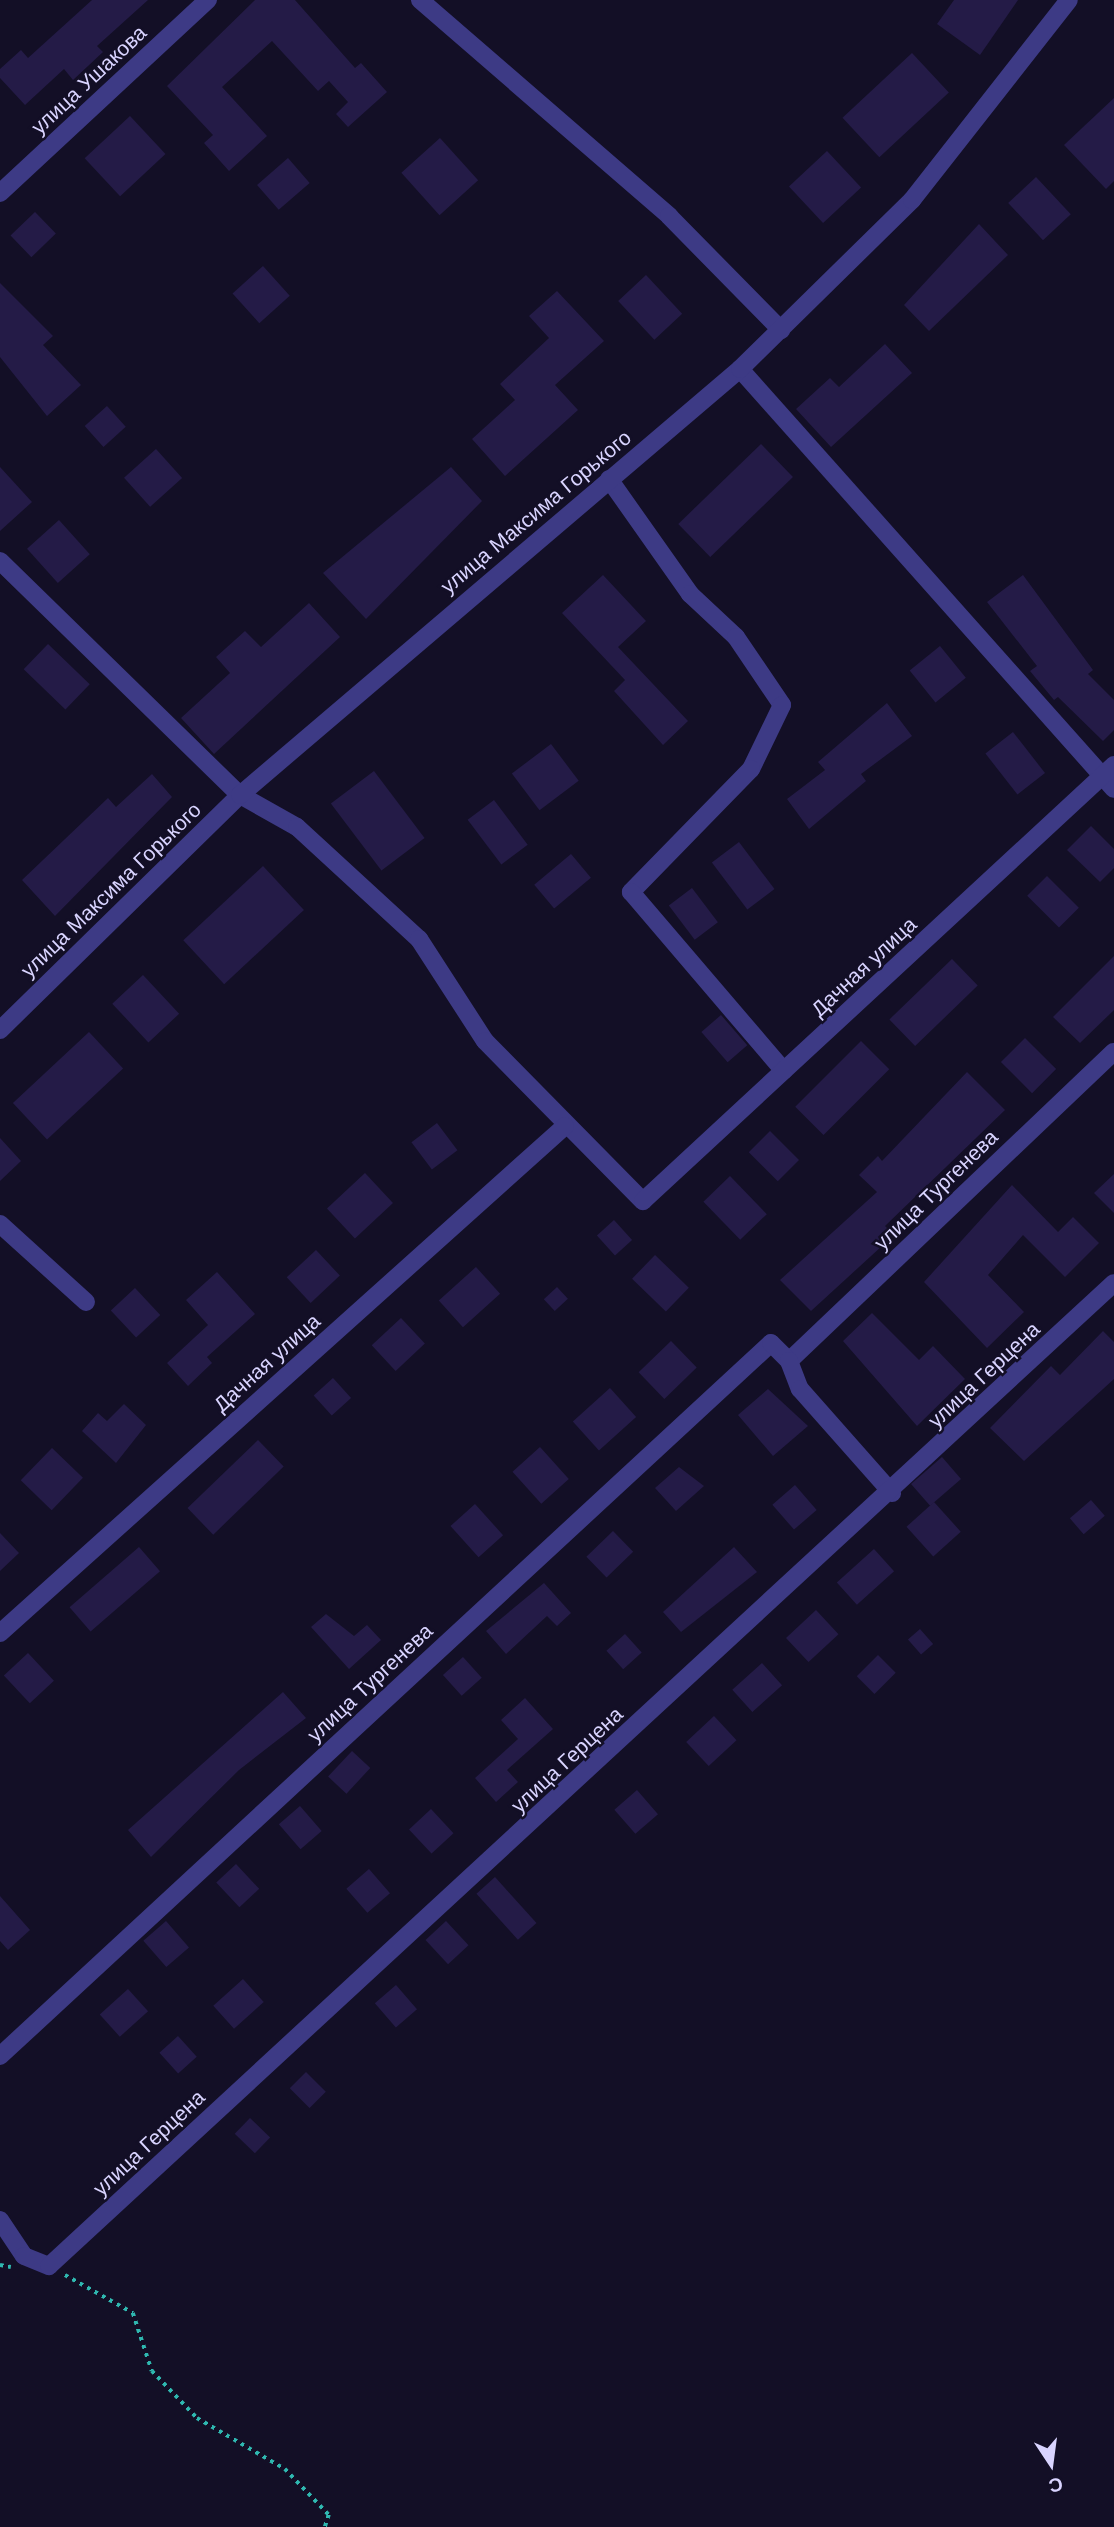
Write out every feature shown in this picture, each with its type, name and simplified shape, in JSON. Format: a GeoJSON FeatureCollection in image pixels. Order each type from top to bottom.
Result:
{"type":"FeatureCollection","features":[{"type":"Feature","properties":{"kind":"street","name":"улица Ушакова"},"geometry":{"type":"LineString","coordinates":[[0,193],[208,0]]}},
{"type":"Feature","properties":{"kind":"street"},"geometry":{"type":"LineString","coordinates":[[420,0],[669,216],[781,330]]}},
{"type":"Feature","properties":{"kind":"street","name":"улица Максима Горького"},"geometry":{"type":"LineString","coordinates":[[0,1030],[240,795],[740,369],[781,330],[912,200],[1069,0]]}},
{"type":"Feature","properties":{"kind":"street"},"geometry":{"type":"LineString","coordinates":[[740,369],[1111,777]]}},
{"type":"Feature","properties":{"kind":"street"},"geometry":{"type":"LineString","coordinates":[[609,479],[690,594],[736,637],[782,705],[751,769],[631,892],[785,1071]]}},
{"type":"Feature","properties":{"kind":"street"},"geometry":{"type":"LineString","coordinates":[[0,561],[240,795],[297,827],[419,939],[485,1041],[565,1126]]}},
{"type":"Feature","properties":{"kind":"street","name":"Дачная улица"},"geometry":{"type":"LineString","coordinates":[[0,1633],[565,1126],[643,1201],[1111,777]]}},
{"type":"Feature","properties":{"kind":"street","name":"улица Тургенева"},"geometry":{"type":"LineString","coordinates":[[0,2056],[771,1343],[789,1361],[1114,1052]]}},
{"type":"Feature","properties":{"kind":"street"},"geometry":{"type":"LineString","coordinates":[[0,1224],[86,1302]]}},
{"type":"Feature","properties":{"kind":"street","name":"улица Герцена"},"geometry":{"type":"LineString","coordinates":[[48,2266],[892,1493],[1114,1283]]}},
{"type":"Feature","properties":{"kind":"street"},"geometry":{"type":"LineString","coordinates":[[789,1361],[800,1389],[892,1493]]}},
{"type":"Feature","properties":{"kind":"street"},"geometry":{"type":"LineString","coordinates":[[0,2220],[24,2256],[48,2266]]}},
{"type":"Feature","properties":{"kind":"path"},"geometry":{"type":"LineString","coordinates":[[0,2265],[16,2267]]}},
{"type":"Feature","properties":{"kind":"path"},"geometry":{"type":"LineString","coordinates":[[48,2266],[133,2313],[152,2371],[197,2418],[285,2469],[329,2515],[325,2527]]}},
{"type":"Feature","properties":{"kind":"building"},"geometry":{"type":"Polygon","coordinates":[[[92,0],[148,0],[97,46],[103,52],[73,80],[64,69],[25,105],[0,78],[0,69],[21,50],[28,58],[92,0]]]}},
{"type":"Feature","properties":{"kind":"building"},"geometry":{"type":"Polygon","coordinates":[[[255,0],[295,0],[355,68],[361,63],[387,92],[348,127],[336,114],[348,102],[329,81],[318,91],[272,41],[222,87],[267,136],[229,171],[204,143],[213,135],[167,86],[255,0]]]}},
{"type":"Feature","properties":{"kind":"building"},"geometry":{"type":"Polygon","coordinates":[[[954,0],[1018,0],[980,55],[937,24],[954,0]]]}},
{"type":"Feature","properties":{"kind":"building"},"geometry":{"type":"Polygon","coordinates":[[[912,53],[949,92],[879,157],[843,118],[912,53]]]}},
{"type":"Feature","properties":{"kind":"building"},"geometry":{"type":"Polygon","coordinates":[[[1114,98],[1114,181],[1106,189],[1064,145],[1114,98]]]}},
{"type":"Feature","properties":{"kind":"building"},"geometry":{"type":"Polygon","coordinates":[[[130,116],[165,154],[120,196],[85,158],[130,116]]]}},
{"type":"Feature","properties":{"kind":"building"},"geometry":{"type":"Polygon","coordinates":[[[440,138],[478,180],[439,215],[401,173],[440,138]]]}},
{"type":"Feature","properties":{"kind":"building"},"geometry":{"type":"Polygon","coordinates":[[[827,151],[861,188],[823,223],[789,186],[827,151]]]}},
{"type":"Feature","properties":{"kind":"building"},"geometry":{"type":"Polygon","coordinates":[[[288,158],[310,183],[279,210],[257,185],[288,158]]]}},
{"type":"Feature","properties":{"kind":"building"},"geometry":{"type":"Polygon","coordinates":[[[1036,177],[1071,214],[1043,240],[1008,203],[1036,177]]]}},
{"type":"Feature","properties":{"kind":"building"},"geometry":{"type":"Polygon","coordinates":[[[35,212],[56,234],[31,257],[11,236],[35,212]]]}},
{"type":"Feature","properties":{"kind":"building"},"geometry":{"type":"Polygon","coordinates":[[[979,224],[1008,255],[929,331],[904,305],[979,224]]]}},
{"type":"Feature","properties":{"kind":"building"},"geometry":{"type":"Polygon","coordinates":[[[263,266],[290,296],[259,323],[233,293],[263,266]]]}},
{"type":"Feature","properties":{"kind":"building"},"geometry":{"type":"Polygon","coordinates":[[[646,275],[682,314],[654,340],[618,301],[646,275]]]}},
{"type":"Feature","properties":{"kind":"building"},"geometry":{"type":"Polygon","coordinates":[[[0,283],[53,336],[43,345],[81,385],[47,416],[0,357],[0,283]]]}},
{"type":"Feature","properties":{"kind":"building"},"geometry":{"type":"Polygon","coordinates":[[[557,291],[604,341],[555,385],[578,410],[505,476],[472,439],[515,400],[500,384],[549,338],[529,316],[557,291]]]}},
{"type":"Feature","properties":{"kind":"building"},"geometry":{"type":"Polygon","coordinates":[[[885,344],[912,373],[831,447],[796,409],[830,378],[839,387],[885,344]]]}},
{"type":"Feature","properties":{"kind":"building"},"geometry":{"type":"Polygon","coordinates":[[[107,406],[126,427],[103,447],[85,426],[107,406]]]}},
{"type":"Feature","properties":{"kind":"building"},"geometry":{"type":"Polygon","coordinates":[[[761,444],[793,477],[710,557],[678,524],[761,444]]]}},
{"type":"Feature","properties":{"kind":"building"},"geometry":{"type":"Polygon","coordinates":[[[156,449],[182,478],[150,507],[124,478],[156,449]]]}},
{"type":"Feature","properties":{"kind":"building"},"geometry":{"type":"Polygon","coordinates":[[[0,467],[32,502],[0,531],[0,467]]]}},
{"type":"Feature","properties":{"kind":"building"},"geometry":{"type":"Polygon","coordinates":[[[451,467],[482,501],[366,619],[323,573],[451,467]]]}},
{"type":"Feature","properties":{"kind":"building"},"geometry":{"type":"Polygon","coordinates":[[[59,520],[90,554],[58,583],[27,549],[59,520]]]}},
{"type":"Feature","properties":{"kind":"building"},"geometry":{"type":"Polygon","coordinates":[[[603,575],[646,621],[618,647],[688,721],[663,745],[614,691],[625,680],[562,613],[603,575]]]}},
{"type":"Feature","properties":{"kind":"building"},"geometry":{"type":"Polygon","coordinates":[[[1023,575],[1093,670],[1088,674],[1114,700],[1114,730],[1103,741],[1058,697],[1054,700],[1030,671],[1037,666],[987,602],[1023,575]]]}},
{"type":"Feature","properties":{"kind":"building"},"geometry":{"type":"Polygon","coordinates":[[[309,603],[340,637],[214,754],[181,718],[230,673],[216,657],[245,631],[261,647],[309,603]]]}},
{"type":"Feature","properties":{"kind":"building"},"geometry":{"type":"Polygon","coordinates":[[[48,644],[90,684],[65,709],[24,669],[48,644]]]}},
{"type":"Feature","properties":{"kind":"building"},"geometry":{"type":"Polygon","coordinates":[[[940,646],[966,678],[935,702],[910,671],[940,646]]]}},
{"type":"Feature","properties":{"kind":"building"},"geometry":{"type":"Polygon","coordinates":[[[887,703],[912,736],[861,774],[866,781],[809,829],[787,799],[825,770],[818,762],[887,703]]]}},
{"type":"Feature","properties":{"kind":"building"},"geometry":{"type":"Polygon","coordinates":[[[1013,732],[1045,773],[1017,795],[985,754],[1013,732]]]}},
{"type":"Feature","properties":{"kind":"building"},"geometry":{"type":"Polygon","coordinates":[[[551,744],[579,781],[540,810],[512,773],[551,744]]]}},
{"type":"Feature","properties":{"kind":"building"},"geometry":{"type":"Polygon","coordinates":[[[374,771],[425,838],[381,871],[331,803],[374,771]]]}},
{"type":"Feature","properties":{"kind":"building"},"geometry":{"type":"Polygon","coordinates":[[[152,774],[172,797],[55,916],[22,880],[108,798],[116,807],[152,774]]]}},
{"type":"Feature","properties":{"kind":"building"},"geometry":{"type":"Polygon","coordinates":[[[494,800],[528,845],[501,865],[468,820],[494,800]]]}},
{"type":"Feature","properties":{"kind":"building"},"geometry":{"type":"Polygon","coordinates":[[[1091,826],[1114,849],[1114,868],[1100,882],[1067,850],[1091,826]]]}},
{"type":"Feature","properties":{"kind":"building"},"geometry":{"type":"Polygon","coordinates":[[[739,842],[775,889],[747,910],[712,862],[739,842]]]}},
{"type":"Feature","properties":{"kind":"building"},"geometry":{"type":"Polygon","coordinates":[[[571,854],[591,878],[554,909],[534,885],[571,854]]]}},
{"type":"Feature","properties":{"kind":"building"},"geometry":{"type":"Polygon","coordinates":[[[263,866],[304,910],[224,984],[183,940],[263,866]]]}},
{"type":"Feature","properties":{"kind":"building"},"geometry":{"type":"Polygon","coordinates":[[[1047,876],[1079,908],[1059,928],[1027,896],[1047,876]]]}},
{"type":"Feature","properties":{"kind":"building"},"geometry":{"type":"Polygon","coordinates":[[[692,888],[718,922],[695,940],[669,905],[692,888]]]}},
{"type":"Feature","properties":{"kind":"building"},"geometry":{"type":"Polygon","coordinates":[[[1114,956],[1114,1010],[1080,1043],[1053,1017],[1114,956]]]}},
{"type":"Feature","properties":{"kind":"building"},"geometry":{"type":"Polygon","coordinates":[[[952,959],[978,986],[915,1046],[889,1019],[952,959]]]}},
{"type":"Feature","properties":{"kind":"building"},"geometry":{"type":"Polygon","coordinates":[[[143,975],[179,1014],[148,1042],[112,1004],[143,975]]]}},
{"type":"Feature","properties":{"kind":"building"},"geometry":{"type":"Polygon","coordinates":[[[721,1015],[747,1045],[728,1062],[701,1032],[721,1015]]]}},
{"type":"Feature","properties":{"kind":"building"},"geometry":{"type":"Polygon","coordinates":[[[89,1032],[123,1069],[47,1139],[13,1103],[89,1032]]]}},
{"type":"Feature","properties":{"kind":"building"},"geometry":{"type":"Polygon","coordinates":[[[1025,1038],[1056,1069],[1032,1093],[1001,1062],[1025,1038]]]}},
{"type":"Feature","properties":{"kind":"building"},"geometry":{"type":"Polygon","coordinates":[[[861,1041],[889,1069],[824,1135],[795,1107],[861,1041]]]}},
{"type":"Feature","properties":{"kind":"building"},"geometry":{"type":"Polygon","coordinates":[[[967,1072],[1005,1110],[885,1226],[894,1235],[811,1311],[780,1280],[877,1192],[859,1175],[878,1156],[882,1161],[967,1072]]]}},
{"type":"Feature","properties":{"kind":"building"},"geometry":{"type":"Polygon","coordinates":[[[437,1123],[457,1150],[432,1169],[411,1142],[437,1123]]]}},
{"type":"Feature","properties":{"kind":"building"},"geometry":{"type":"Polygon","coordinates":[[[770,1131],[799,1160],[778,1181],[749,1152],[770,1131]]]}},
{"type":"Feature","properties":{"kind":"building"},"geometry":{"type":"Polygon","coordinates":[[[0,1138],[21,1161],[0,1181],[0,1138]]]}},
{"type":"Feature","properties":{"kind":"building"},"geometry":{"type":"Polygon","coordinates":[[[365,1173],[393,1203],[355,1238],[327,1208],[365,1173]]]}},
{"type":"Feature","properties":{"kind":"building"},"geometry":{"type":"Polygon","coordinates":[[[1114,1174],[1114,1213],[1094,1193],[1114,1174]]]}},
{"type":"Feature","properties":{"kind":"building"},"geometry":{"type":"Polygon","coordinates":[[[730,1176],[767,1214],[740,1240],[703,1202],[730,1176]]]}},
{"type":"Feature","properties":{"kind":"building"},"geometry":{"type":"Polygon","coordinates":[[[1012,1185],[1058,1232],[1073,1217],[1099,1243],[1065,1277],[1023,1235],[988,1275],[1024,1312],[987,1348],[924,1282],[1012,1185]]]}},
{"type":"Feature","properties":{"kind":"building"},"geometry":{"type":"Polygon","coordinates":[[[614,1220],[632,1240],[615,1255],[597,1235],[614,1220]]]}},
{"type":"Feature","properties":{"kind":"building"},"geometry":{"type":"Polygon","coordinates":[[[316,1250],[340,1276],[311,1303],[287,1277],[316,1250]]]}},
{"type":"Feature","properties":{"kind":"building"},"geometry":{"type":"Polygon","coordinates":[[[655,1255],[689,1288],[666,1311],[632,1279],[655,1255]]]}},
{"type":"Feature","properties":{"kind":"building"},"geometry":{"type":"Polygon","coordinates":[[[476,1267],[500,1294],[463,1327],[439,1300],[476,1267]]]}},
{"type":"Feature","properties":{"kind":"building"},"geometry":{"type":"Polygon","coordinates":[[[217,1272],[255,1314],[207,1357],[212,1363],[188,1386],[167,1363],[208,1325],[186,1300],[217,1272]]]}},
{"type":"Feature","properties":{"kind":"building"},"geometry":{"type":"Polygon","coordinates":[[[557,1287],[568,1299],[555,1311],[544,1299],[557,1287]]]}},
{"type":"Feature","properties":{"kind":"building"},"geometry":{"type":"Polygon","coordinates":[[[135,1288],[160,1315],[136,1338],[111,1311],[135,1288]]]}},
{"type":"Feature","properties":{"kind":"building"},"geometry":{"type":"Polygon","coordinates":[[[872,1313],[919,1360],[933,1346],[965,1379],[917,1426],[843,1341],[872,1313]]]}},
{"type":"Feature","properties":{"kind":"building"},"geometry":{"type":"Polygon","coordinates":[[[401,1318],[425,1344],[396,1371],[372,1345],[401,1318]]]}},
{"type":"Feature","properties":{"kind":"building"},"geometry":{"type":"Polygon","coordinates":[[[1103,1331],[1114,1342],[1114,1379],[1024,1461],[990,1428],[1051,1366],[1060,1375],[1103,1331]]]}},
{"type":"Feature","properties":{"kind":"building"},"geometry":{"type":"Polygon","coordinates":[[[671,1341],[697,1368],[664,1399],[639,1372],[671,1341]]]}},
{"type":"Feature","properties":{"kind":"building"},"geometry":{"type":"Polygon","coordinates":[[[333,1378],[351,1398],[332,1415],[314,1395],[333,1378]]]}},
{"type":"Feature","properties":{"kind":"building"},"geometry":{"type":"Polygon","coordinates":[[[610,1388],[636,1417],[599,1450],[573,1421],[610,1388]]]}},
{"type":"Feature","properties":{"kind":"building"},"geometry":{"type":"Polygon","coordinates":[[[768,1389],[808,1426],[773,1456],[738,1415],[768,1389]]]}},
{"type":"Feature","properties":{"kind":"building"},"geometry":{"type":"Polygon","coordinates":[[[124,1404],[146,1425],[116,1463],[82,1431],[98,1413],[107,1421],[124,1404]]]}},
{"type":"Feature","properties":{"kind":"building"},"geometry":{"type":"Polygon","coordinates":[[[258,1440],[284,1467],[213,1535],[188,1508],[258,1440]]]}},
{"type":"Feature","properties":{"kind":"building"},"geometry":{"type":"Polygon","coordinates":[[[540,1447],[569,1479],[541,1504],[513,1472],[540,1447]]]}},
{"type":"Feature","properties":{"kind":"building"},"geometry":{"type":"Polygon","coordinates":[[[52,1448],[83,1478],[52,1510],[21,1480],[52,1448]]]}},
{"type":"Feature","properties":{"kind":"building"},"geometry":{"type":"Polygon","coordinates":[[[942,1457],[961,1479],[930,1506],[911,1484],[942,1457]]]}},
{"type":"Feature","properties":{"kind":"building"},"geometry":{"type":"Polygon","coordinates":[[[679,1467],[704,1486],[676,1511],[655,1488],[679,1467]]]}},
{"type":"Feature","properties":{"kind":"building"},"geometry":{"type":"Polygon","coordinates":[[[795,1485],[817,1510],[794,1530],[772,1505],[795,1485]]]}},
{"type":"Feature","properties":{"kind":"building"},"geometry":{"type":"Polygon","coordinates":[[[1091,1500],[1105,1516],[1084,1534],[1070,1518],[1091,1500]]]}},
{"type":"Feature","properties":{"kind":"building"},"geometry":{"type":"Polygon","coordinates":[[[934,1502],[961,1532],[933,1556],[907,1527],[934,1502]]]}},
{"type":"Feature","properties":{"kind":"building"},"geometry":{"type":"Polygon","coordinates":[[[475,1504],[503,1535],[479,1557],[450,1526],[475,1504]]]}},
{"type":"Feature","properties":{"kind":"building"},"geometry":{"type":"Polygon","coordinates":[[[613,1531],[633,1552],[607,1578],[586,1557],[613,1531]]]}},
{"type":"Feature","properties":{"kind":"building"},"geometry":{"type":"Polygon","coordinates":[[[0,1533],[19,1553],[0,1571],[0,1533]]]}},
{"type":"Feature","properties":{"kind":"building"},"geometry":{"type":"Polygon","coordinates":[[[139,1547],[160,1571],[91,1632],[70,1607],[139,1547]]]}},
{"type":"Feature","properties":{"kind":"building"},"geometry":{"type":"Polygon","coordinates":[[[734,1547],[757,1572],[681,1632],[663,1612],[734,1547]]]}},
{"type":"Feature","properties":{"kind":"building"},"geometry":{"type":"Polygon","coordinates":[[[874,1549],[894,1571],[857,1605],[837,1582],[874,1549]]]}},
{"type":"Feature","properties":{"kind":"building"},"geometry":{"type":"Polygon","coordinates":[[[544,1583],[571,1613],[557,1626],[547,1616],[506,1654],[486,1631],[544,1583]]]}},
{"type":"Feature","properties":{"kind":"building"},"geometry":{"type":"Polygon","coordinates":[[[816,1610],[839,1634],[809,1662],[786,1638],[816,1610]]]}},
{"type":"Feature","properties":{"kind":"building"},"geometry":{"type":"Polygon","coordinates":[[[326,1614],[354,1636],[367,1625],[381,1640],[349,1669],[311,1627],[326,1614]]]}},
{"type":"Feature","properties":{"kind":"building"},"geometry":{"type":"Polygon","coordinates":[[[920,1629],[933,1644],[921,1655],[908,1639],[920,1629]]]}},
{"type":"Feature","properties":{"kind":"building"},"geometry":{"type":"Polygon","coordinates":[[[625,1634],[642,1653],[623,1669],[606,1651],[625,1634]]]}},
{"type":"Feature","properties":{"kind":"building"},"geometry":{"type":"Polygon","coordinates":[[[28,1653],[54,1681],[30,1703],[4,1676],[28,1653]]]}},
{"type":"Feature","properties":{"kind":"building"},"geometry":{"type":"Polygon","coordinates":[[[878,1655],[896,1673],[874,1694],[857,1676],[878,1655]]]}},
{"type":"Feature","properties":{"kind":"building"},"geometry":{"type":"Polygon","coordinates":[[[463,1657],[482,1678],[462,1696],[443,1675],[463,1657]]]}},
{"type":"Feature","properties":{"kind":"building"},"geometry":{"type":"Polygon","coordinates":[[[762,1663],[782,1685],[752,1712],[732,1690],[762,1663]]]}},
{"type":"Feature","properties":{"kind":"building"},"geometry":{"type":"Polygon","coordinates":[[[283,1692],[306,1718],[239,1770],[151,1857],[128,1830],[283,1692]]]}},
{"type":"Feature","properties":{"kind":"building"},"geometry":{"type":"Polygon","coordinates":[[[525,1698],[553,1729],[507,1770],[518,1782],[496,1802],[475,1778],[518,1739],[501,1720],[525,1698]]]}},
{"type":"Feature","properties":{"kind":"building"},"geometry":{"type":"Polygon","coordinates":[[[714,1716],[737,1740],[709,1766],[686,1742],[714,1716]]]}},
{"type":"Feature","properties":{"kind":"building"},"geometry":{"type":"Polygon","coordinates":[[[352,1751],[370,1768],[346,1794],[328,1777],[352,1751]]]}},
{"type":"Feature","properties":{"kind":"building"},"geometry":{"type":"Polygon","coordinates":[[[637,1790],[658,1814],[635,1834],[614,1810],[637,1790]]]}},
{"type":"Feature","properties":{"kind":"building"},"geometry":{"type":"Polygon","coordinates":[[[300,1806],[322,1831],[301,1849],[279,1824],[300,1806]]]}},
{"type":"Feature","properties":{"kind":"building"},"geometry":{"type":"Polygon","coordinates":[[[431,1809],[454,1833],[432,1854],[409,1829],[431,1809]]]}},
{"type":"Feature","properties":{"kind":"building"},"geometry":{"type":"Polygon","coordinates":[[[236,1864],[259,1889],[239,1907],[216,1882],[236,1864]]]}},
{"type":"Feature","properties":{"kind":"building"},"geometry":{"type":"Polygon","coordinates":[[[369,1869],[390,1893],[367,1913],[346,1889],[369,1869]]]}},
{"type":"Feature","properties":{"kind":"building"},"geometry":{"type":"Polygon","coordinates":[[[495,1877],[536,1923],[518,1940],[476,1894],[495,1877]]]}},
{"type":"Feature","properties":{"kind":"building"},"geometry":{"type":"Polygon","coordinates":[[[0,1896],[30,1930],[8,1950],[0,1941],[0,1896]]]}},
{"type":"Feature","properties":{"kind":"building"},"geometry":{"type":"Polygon","coordinates":[[[166,1921],[189,1947],[166,1967],[143,1941],[166,1921]]]}},
{"type":"Feature","properties":{"kind":"building"},"geometry":{"type":"Polygon","coordinates":[[[446,1921],[469,1945],[448,1964],[426,1940],[446,1921]]]}},
{"type":"Feature","properties":{"kind":"building"},"geometry":{"type":"Polygon","coordinates":[[[243,1979],[264,2002],[234,2029],[213,2006],[243,1979]]]}},
{"type":"Feature","properties":{"kind":"building"},"geometry":{"type":"Polygon","coordinates":[[[396,1985],[417,2009],[396,2028],[375,2003],[396,1985]]]}},
{"type":"Feature","properties":{"kind":"building"},"geometry":{"type":"Polygon","coordinates":[[[128,1989],[148,2011],[120,2037],[100,2014],[128,1989]]]}},
{"type":"Feature","properties":{"kind":"building"},"geometry":{"type":"Polygon","coordinates":[[[178,2036],[197,2057],[178,2074],[159,2053],[178,2036]]]}},
{"type":"Feature","properties":{"kind":"building"},"geometry":{"type":"Polygon","coordinates":[[[306,2072],[326,2092],[310,2108],[290,2088],[306,2072]]]}},
{"type":"Feature","properties":{"kind":"building"},"geometry":{"type":"Polygon","coordinates":[[[250,2118],[270,2137],[255,2153],[235,2134],[250,2118]]]}}]}
